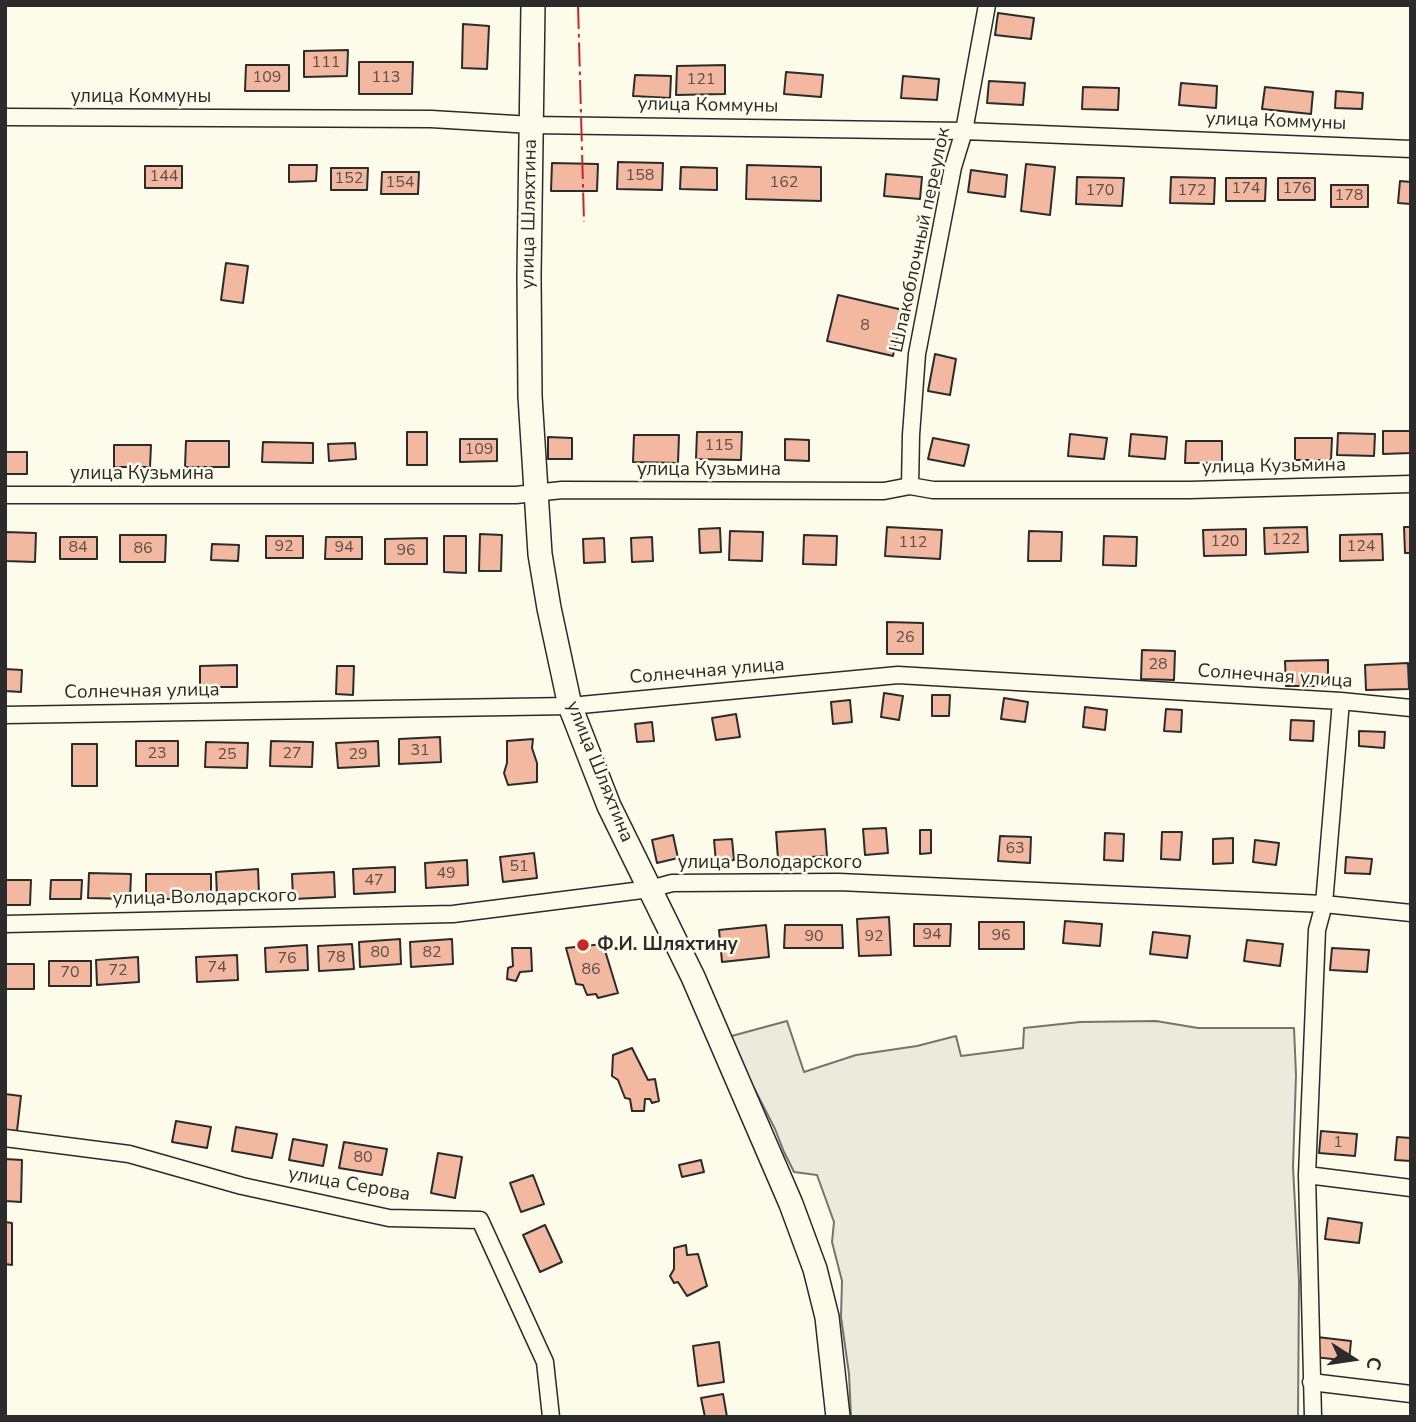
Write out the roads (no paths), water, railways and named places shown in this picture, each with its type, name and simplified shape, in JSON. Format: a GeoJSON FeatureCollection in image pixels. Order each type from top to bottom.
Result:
{"type":"FeatureCollection","features":[{"type":"Feature","properties":{"kind":"main road","name":"улица Шляхтина"},"geometry":{"type":"LineString","coordinates":[[533,5],[530,396],[540,554],[548,608],[570,706],[609,806],[693,976],[791,1204],[815,1269],[827,1317],[838,1417]]}},
{"type":"Feature","properties":{"kind":"street","name":"Шлакоблочный переулок"},"geometry":{"type":"LineString","coordinates":[[910,485],[917,354],[953,167],[964,131],[987,5]]}},
{"type":"Feature","properties":{"kind":"street","name":"улица Коммуны"},"geometry":{"type":"LineString","coordinates":[[5,117],[430,119],[532,125],[964,131],[1411,149]]}},
{"type":"Feature","properties":{"kind":"street","name":"улица Кузьмина"},"geometry":{"type":"LineString","coordinates":[[5,495],[536,493],[562,490],[884,491],[910,485],[933,490],[1190,490],[1411,484]]}},
{"type":"Feature","properties":{"kind":"street","name":"Солнечная улица"},"geometry":{"type":"LineString","coordinates":[[5,715],[570,706],[898,675],[1341,701],[1411,708]]}},
{"type":"Feature","properties":{"kind":"street"},"geometry":{"type":"LineString","coordinates":[[1313,1417],[1307,1175],[1317,930],[1324,904],[1341,701]]}},
{"type":"Feature","properties":{"kind":"street","name":"улица Володарского"},"geometry":{"type":"LineString","coordinates":[[5,924],[453,914],[650,889],[672,883],[839,882],[1324,904],[1411,913]]}},
{"type":"Feature","properties":{"kind":"street","name":"улица Серова"},"geometry":{"type":"LineString","coordinates":[[5,1138],[129,1154],[242,1186],[389,1218],[480,1220],[545,1362],[551,1417]]}},
{"type":"Feature","properties":{"kind":"street"},"geometry":{"type":"LineString","coordinates":[[1307,1175],[1411,1188]]}},
{"type":"Feature","properties":{"kind":"street"},"geometry":{"type":"LineString","coordinates":[[1311,1382],[1411,1394]]}},
{"type":"Feature","properties":{"kind":"place","name":"Ф.И. Шляхтину"},"geometry":{"type":"Point","coordinates":[583,945]}}]}
